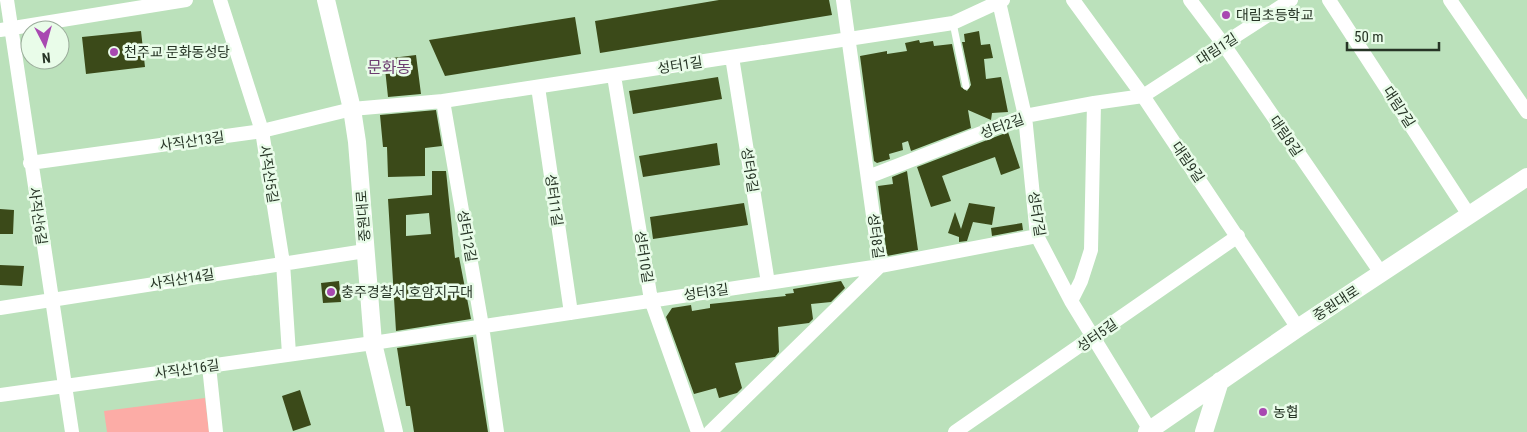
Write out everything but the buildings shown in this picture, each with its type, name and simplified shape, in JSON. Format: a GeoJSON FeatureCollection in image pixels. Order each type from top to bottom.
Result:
{"type":"FeatureCollection","features":[{"type":"Feature","properties":{"kind":"street","name":"사직산6길"},"geometry":{"type":"LineString","coordinates":[[7,0],[5,29],[30,162],[72,432]]}},
{"type":"Feature","properties":{"kind":"street"},"geometry":{"type":"LineString","coordinates":[[5,29],[186,0]]}},
{"type":"Feature","properties":{"kind":"street","name":"사직산5길"},"geometry":{"type":"LineString","coordinates":[[220,0],[262,131],[283,263],[290,354]]}},
{"type":"Feature","properties":{"kind":"street","name":"중원대로"},"geometry":{"type":"LineString","coordinates":[[326,0],[352,109],[357,142],[373,343],[394,432]]}},
{"type":"Feature","properties":{"kind":"street","name":"성터8길"},"geometry":{"type":"LineString","coordinates":[[710,432],[880,266],[843,0]]}},
{"type":"Feature","properties":{"kind":"street","name":"대림9길"},"geometry":{"type":"LineString","coordinates":[[1073,0],[1143,96],[1298,328]]}},
{"type":"Feature","properties":{"kind":"street","name":"대림8길"},"geometry":{"type":"LineString","coordinates":[[1190,0],[1224,45],[1381,273]]}},
{"type":"Feature","properties":{"kind":"street","name":"대림1길"},"geometry":{"type":"LineString","coordinates":[[1143,96],[1291,0]]}},
{"type":"Feature","properties":{"kind":"street","name":"대림7길"},"geometry":{"type":"LineString","coordinates":[[1328,0],[1469,215]]}},
{"type":"Feature","properties":{"kind":"street"},"geometry":{"type":"LineString","coordinates":[[1450,0],[1527,112]]}},
{"type":"Feature","properties":{"kind":"street","name":"성터1길"},"geometry":{"type":"LineString","coordinates":[[352,109],[444,100],[538,87],[952,23],[1001,1]]}},
{"type":"Feature","properties":{"kind":"street","name":"성터7길"},"geometry":{"type":"LineString","coordinates":[[1001,1],[1025,116],[1037,236],[1071,301],[1150,431]]}},
{"type":"Feature","properties":{"kind":"street","name":"성터9길"},"geometry":{"type":"LineString","coordinates":[[732,57],[768,283]]}},
{"type":"Feature","properties":{"kind":"street","name":"성터10길"},"geometry":{"type":"LineString","coordinates":[[614,76],[651,300],[698,432]]}},
{"type":"Feature","properties":{"kind":"street","name":"성터11길"},"geometry":{"type":"LineString","coordinates":[[538,87],[570,313]]}},
{"type":"Feature","properties":{"kind":"street","name":"성터2길"},"geometry":{"type":"LineString","coordinates":[[868,178],[1025,116],[1143,96]]}},
{"type":"Feature","properties":{"kind":"street","name":"성터12길"},"geometry":{"type":"LineString","coordinates":[[444,100],[482,326],[497,432]]}},
{"type":"Feature","properties":{"kind":"street"},"geometry":{"type":"LineString","coordinates":[[1071,301],[1081,281],[1091,250],[1094,103]]}},
{"type":"Feature","properties":{"kind":"street","name":"사직산13길"},"geometry":{"type":"LineString","coordinates":[[30,162],[262,131],[352,109]]}},
{"type":"Feature","properties":{"kind":"street","name":"중원대로"},"geometry":{"type":"LineString","coordinates":[[1150,431],[1298,328],[1527,177]]}},
{"type":"Feature","properties":{"kind":"street","name":"성터3길"},"geometry":{"type":"LineString","coordinates":[[373,343],[880,266],[1037,236]]}},
{"type":"Feature","properties":{"kind":"street","name":"성터5길"},"geometry":{"type":"LineString","coordinates":[[955,432],[1094,338],[1238,236]]}},
{"type":"Feature","properties":{"kind":"street","name":"사직산14길"},"geometry":{"type":"LineString","coordinates":[[0,308],[365,251]]}},
{"type":"Feature","properties":{"kind":"street","name":"사직산16길"},"geometry":{"type":"LineString","coordinates":[[0,395],[373,343]]}},
{"type":"Feature","properties":{"kind":"street"},"geometry":{"type":"LineString","coordinates":[[209,366],[216,432]]}},
{"type":"Feature","properties":{"kind":"street"},"geometry":{"type":"LineString","coordinates":[[1204,432],[1220,381]]}},
{"type":"Feature","properties":{"kind":"lane"},"geometry":{"type":"LineString","coordinates":[[952,23],[966,86]]}},
{"type":"Feature","properties":{"kind":"shaded area"},"geometry":{"type":"Polygon","coordinates":[[[205,398],[209,432],[107,432],[104,411],[205,398]]]}},
{"type":"Feature","properties":{"kind":"place","name":"대림초등학교"},"geometry":{"type":"Point","coordinates":[1226,15]}},
{"type":"Feature","properties":{"kind":"place","name":"천주교 문화동성당"},"geometry":{"type":"Point","coordinates":[114,52]}},
{"type":"Feature","properties":{"kind":"place","name":"충주경찰서 호암지구대"},"geometry":{"type":"Point","coordinates":[331,292]}},
{"type":"Feature","properties":{"kind":"place","name":"농협"},"geometry":{"type":"Point","coordinates":[1263,412]}},
{"type":"Feature","properties":{"kind":"district","name":"문화동"},"geometry":{"type":"Point","coordinates":[389,67]}}]}
